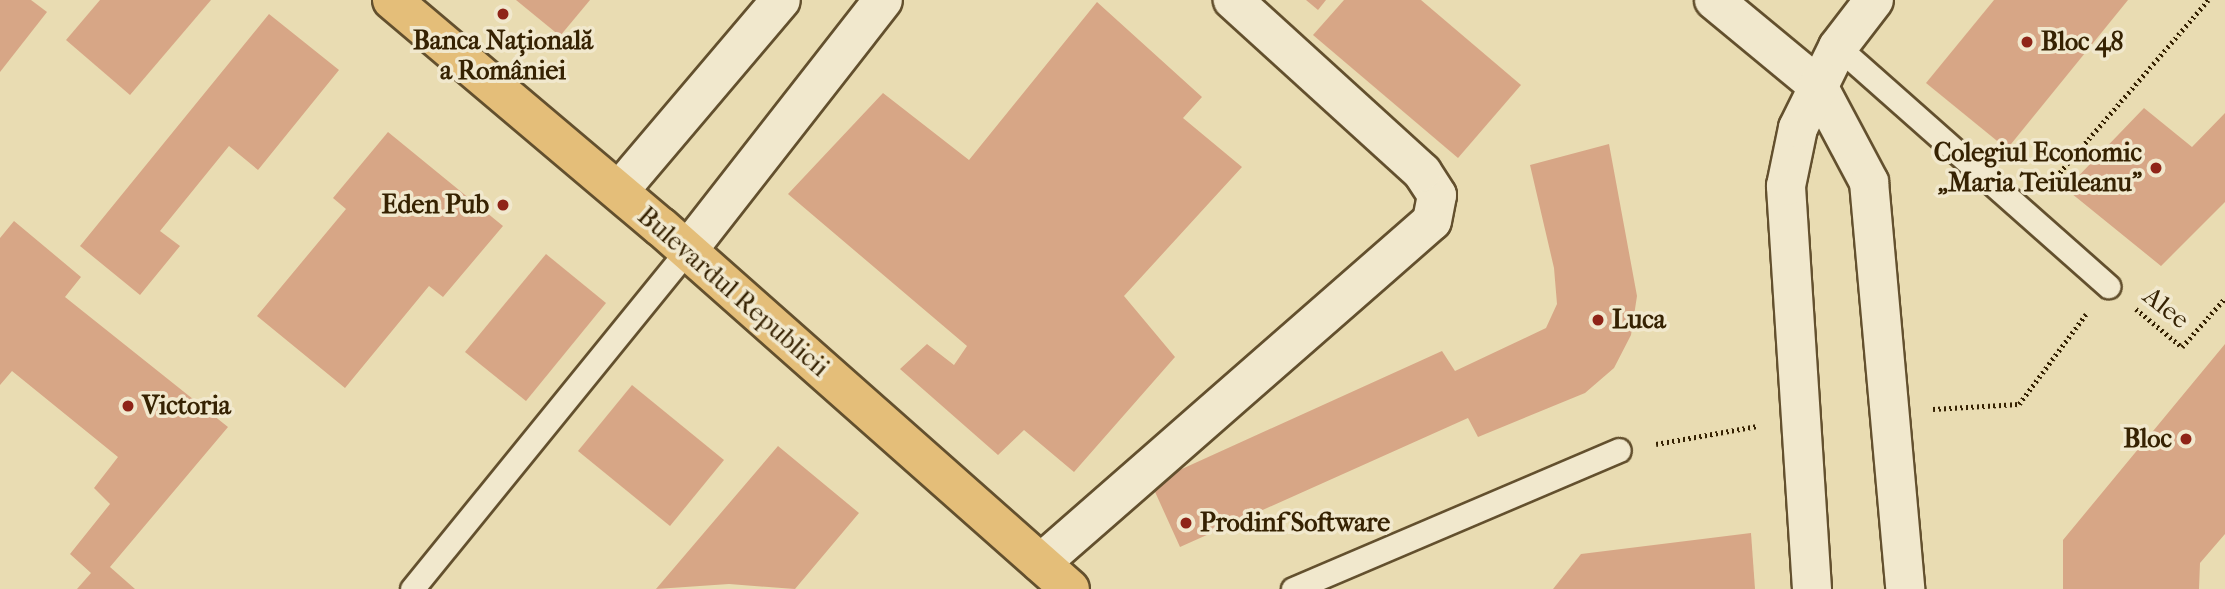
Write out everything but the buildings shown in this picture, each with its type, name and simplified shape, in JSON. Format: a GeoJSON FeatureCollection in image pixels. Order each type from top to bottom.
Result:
{"type":"FeatureCollection","features":[{"type":"Feature","properties":{"kind":"main road","name":"Bulevardul Republicii"},"geometry":{"type":"LineString","coordinates":[[391,0],[619,191],[1070,589]]}},
{"type":"Feature","properties":{"kind":"street"},"geometry":{"type":"LineString","coordinates":[[619,191],[781,0]]}},
{"type":"Feature","properties":{"kind":"street"},"geometry":{"type":"LineString","coordinates":[[687,251],[883,0]]}},
{"type":"Feature","properties":{"kind":"street"},"geometry":{"type":"LineString","coordinates":[[1041,564],[1432,221],[1437,195],[1422,172],[1233,0]]}},
{"type":"Feature","properties":{"kind":"street"},"geometry":{"type":"LineString","coordinates":[[1714,0],[1818,86],[1869,182],[1905,589]]}},
{"type":"Feature","properties":{"kind":"street"},"geometry":{"type":"LineString","coordinates":[[1812,589],[1786,186],[1798,128],[1838,47],[1874,0]]}},
{"type":"Feature","properties":{"kind":"lane"},"geometry":{"type":"LineString","coordinates":[[1838,47],[2108,286]]}},
{"type":"Feature","properties":{"kind":"lane"},"geometry":{"type":"LineString","coordinates":[[412,589],[687,251]]}},
{"type":"Feature","properties":{"kind":"lane"},"geometry":{"type":"LineString","coordinates":[[1293,589],[1619,450]]}},
{"type":"Feature","properties":{"kind":"path"},"geometry":{"type":"LineString","coordinates":[[2026,212],[2208,0]]}},
{"type":"Feature","properties":{"kind":"path","name":"Alee"},"geometry":{"type":"LineString","coordinates":[[2108,286],[2182,347],[2225,298]]}},
{"type":"Feature","properties":{"kind":"place","name":"Banca Națională a României"},"geometry":{"type":"Point","coordinates":[503,14]}},
{"type":"Feature","properties":{"kind":"place","name":"Bloc 48"},"geometry":{"type":"Point","coordinates":[2027,42]}},
{"type":"Feature","properties":{"kind":"place","name":"Colegiul Economic „Maria Teiuleanu”"},"geometry":{"type":"Point","coordinates":[2156,168]}},
{"type":"Feature","properties":{"kind":"place","name":"Eden Pub"},"geometry":{"type":"Point","coordinates":[503,205]}},
{"type":"Feature","properties":{"kind":"place","name":"Luca"},"geometry":{"type":"Point","coordinates":[1598,320]}},
{"type":"Feature","properties":{"kind":"place","name":"Victoria"},"geometry":{"type":"Point","coordinates":[128,406]}},
{"type":"Feature","properties":{"kind":"place","name":"Bloc"},"geometry":{"type":"Point","coordinates":[2186,439]}},
{"type":"Feature","properties":{"kind":"place","name":"Prodinf Software"},"geometry":{"type":"Point","coordinates":[1186,523]}}]}
